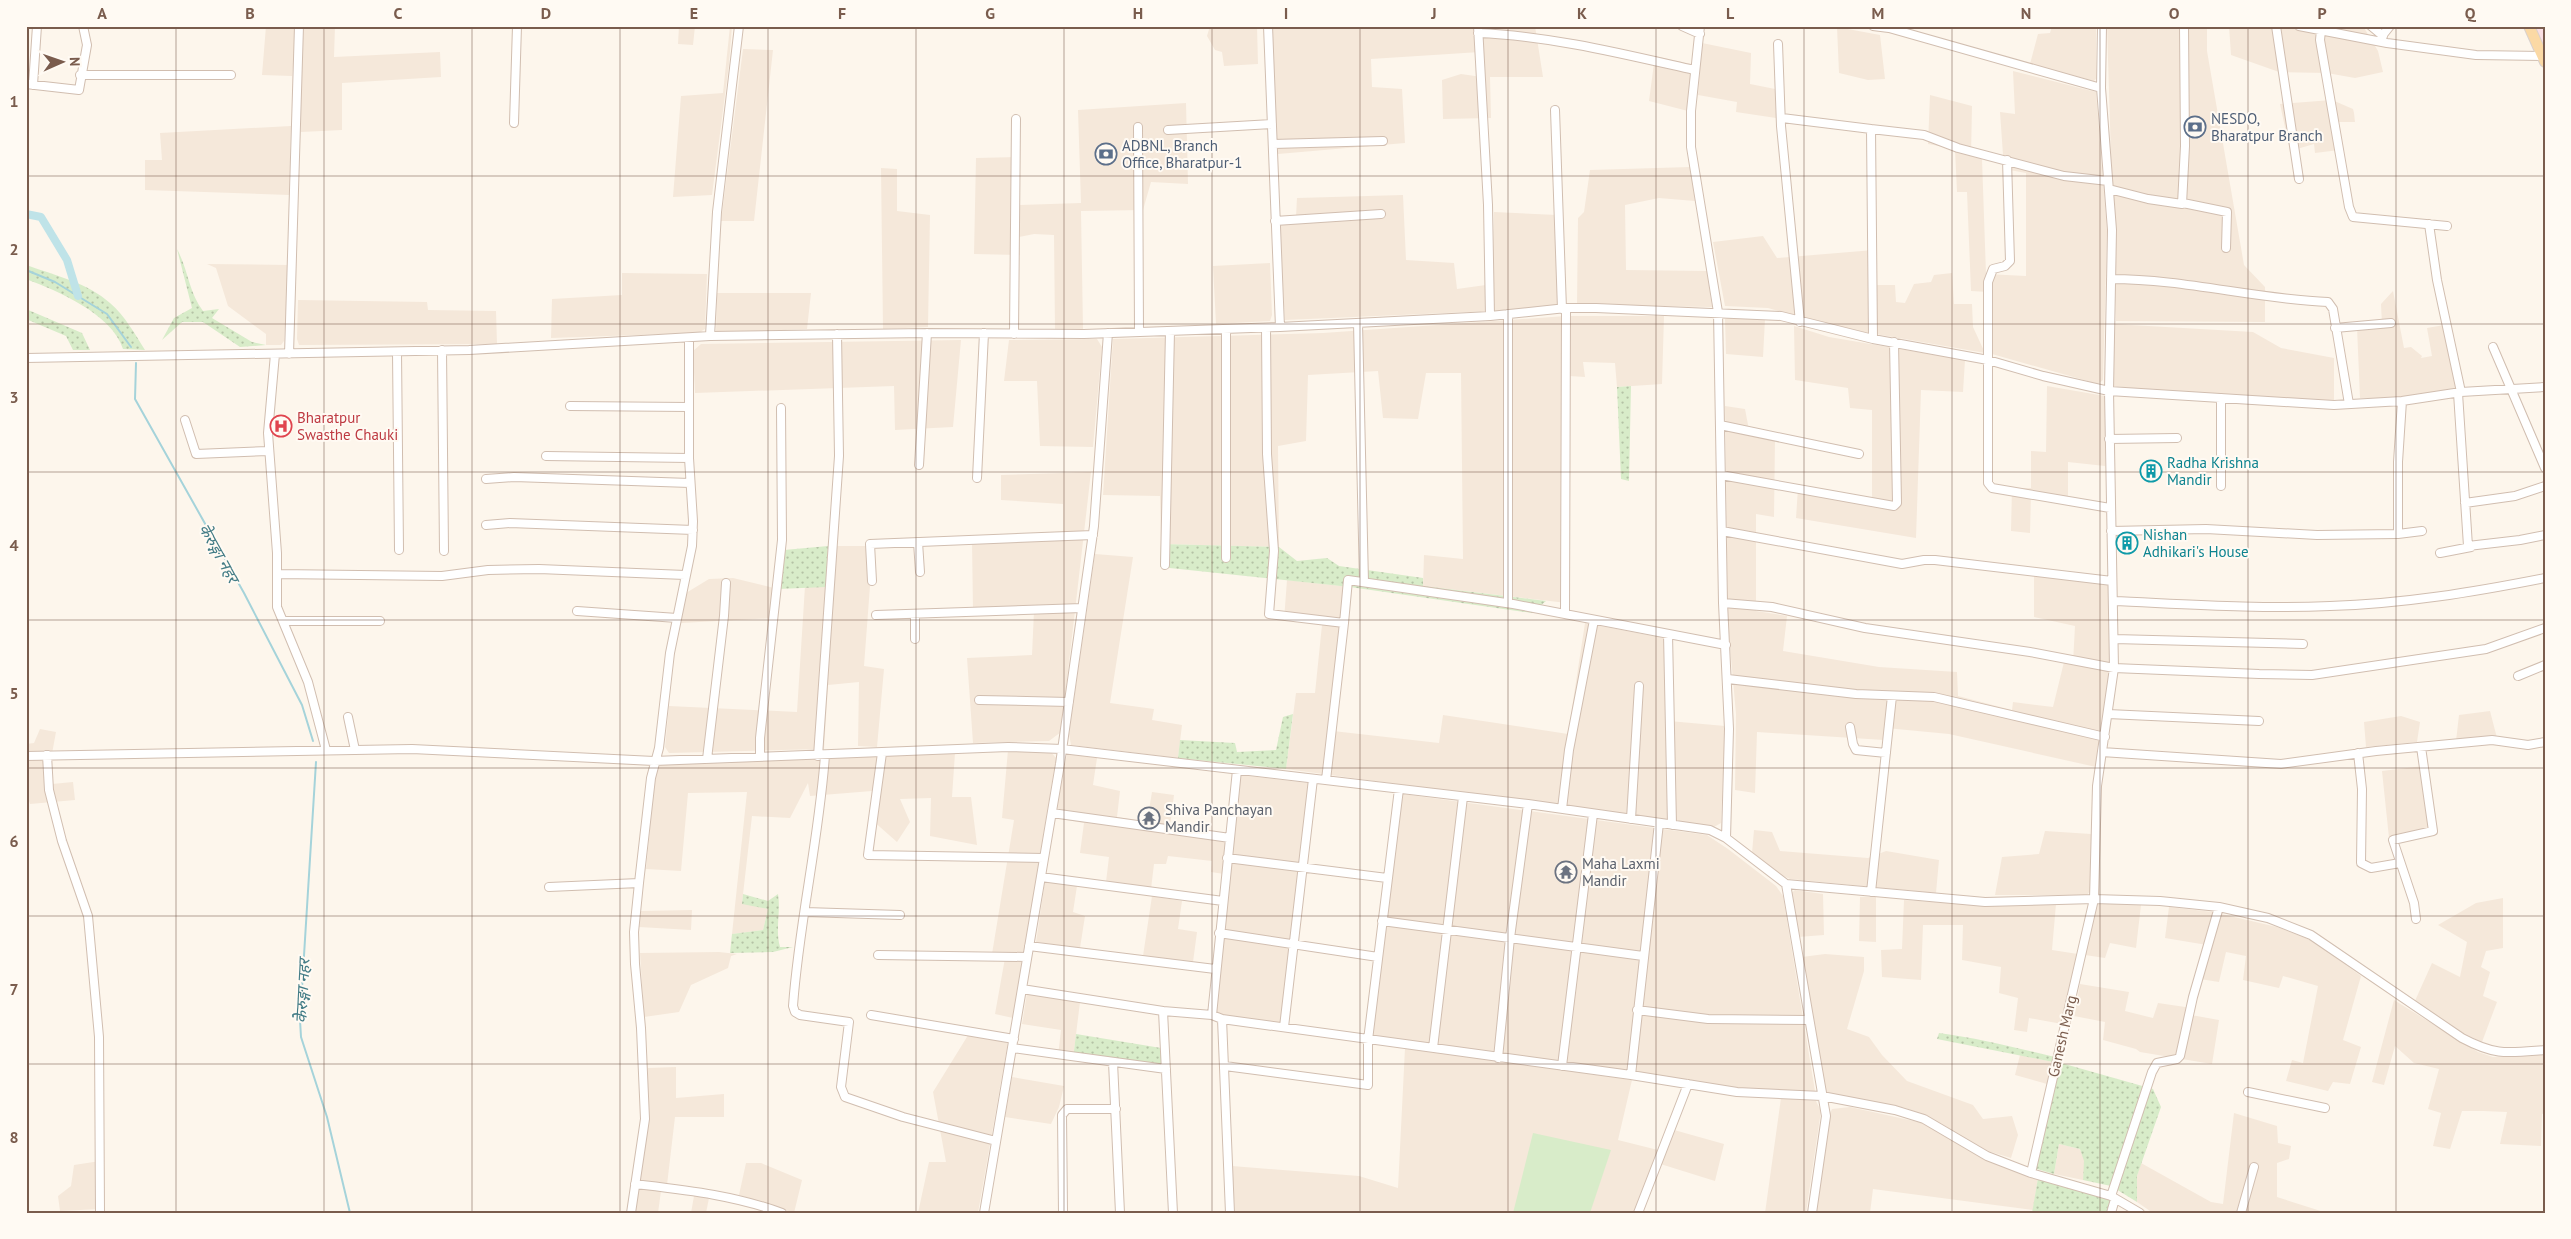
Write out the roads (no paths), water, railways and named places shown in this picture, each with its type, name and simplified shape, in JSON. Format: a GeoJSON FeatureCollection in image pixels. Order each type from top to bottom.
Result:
{"type":"FeatureCollection","features":[{"type":"Feature","properties":{"kind":"main road"},"geometry":{"type":"LineString","coordinates":[[2529,26],[2543,59]]}},
{"type":"Feature","properties":{"kind":"street"},"geometry":{"type":"LineString","coordinates":[[37,26],[30,84],[79,90],[87,45],[83,26]]}},
{"type":"Feature","properties":{"kind":"street"},"geometry":{"type":"LineString","coordinates":[[289,354],[299,26]]}},
{"type":"Feature","properties":{"kind":"street"},"geometry":{"type":"LineString","coordinates":[[514,123],[518,26]]}},
{"type":"Feature","properties":{"kind":"street"},"geometry":{"type":"LineString","coordinates":[[710,336],[717,212],[739,26]]}},
{"type":"Feature","properties":{"kind":"street"},"geometry":{"type":"LineString","coordinates":[[1268,26],[1280,327]]}},
{"type":"Feature","properties":{"kind":"street"},"geometry":{"type":"LineString","coordinates":[[1682,26],[1700,30],[1694,70],[1691,147],[1718,312],[1722,531],[1729,729],[1726,838]]}},
{"type":"Feature","properties":{"kind":"street"},"geometry":{"type":"LineString","coordinates":[[1873,26],[1889,27],[2101,88]]}},
{"type":"Feature","properties":{"kind":"street","name":"Ganesh Marg"},"geometry":{"type":"LineString","coordinates":[[2031,1173],[2094,899],[2097,786],[2114,668],[2109,439],[2112,230],[2101,88],[2102,26]]}},
{"type":"Feature","properties":{"kind":"street"},"geometry":{"type":"LineString","coordinates":[[2183,203],[2185,155],[2184,26]]}},
{"type":"Feature","properties":{"kind":"street"},"geometry":{"type":"LineString","coordinates":[[2276,26],[2299,179]]}},
{"type":"Feature","properties":{"kind":"street"},"geometry":{"type":"LineString","coordinates":[[2299,26],[2476,55],[2543,59]]}},
{"type":"Feature","properties":{"kind":"street"},"geometry":{"type":"LineString","coordinates":[[2371,26],[2380,38]]}},
{"type":"Feature","properties":{"kind":"street"},"geometry":{"type":"LineString","coordinates":[[2380,38],[2390,26]]}},
{"type":"Feature","properties":{"kind":"street"},"geometry":{"type":"LineString","coordinates":[[1490,316],[1488,205],[1478,30],[1552,41],[1694,70]]}},
{"type":"Feature","properties":{"kind":"street"},"geometry":{"type":"LineString","coordinates":[[2320,30],[2320,40],[2349,207],[2353,217],[2447,226]]}},
{"type":"Feature","properties":{"kind":"street"},"geometry":{"type":"LineString","coordinates":[[1778,44],[1782,118],[1800,322]]}},
{"type":"Feature","properties":{"kind":"street"},"geometry":{"type":"LineString","coordinates":[[80,76],[231,75]]}},
{"type":"Feature","properties":{"kind":"street"},"geometry":{"type":"LineString","coordinates":[[1555,110],[1564,309],[1564,614]]}},
{"type":"Feature","properties":{"kind":"street"},"geometry":{"type":"LineString","coordinates":[[1782,118],[1924,135],[1958,148],[2064,176],[2109,185],[2148,199],[2176,204],[2183,203],[2227,212],[2226,248]]}},
{"type":"Feature","properties":{"kind":"street"},"geometry":{"type":"LineString","coordinates":[[1014,334],[1016,119]]}},
{"type":"Feature","properties":{"kind":"street"},"geometry":{"type":"LineString","coordinates":[[1168,130],[1272,124]]}},
{"type":"Feature","properties":{"kind":"street"},"geometry":{"type":"LineString","coordinates":[[1138,128],[1139,332]]}},
{"type":"Feature","properties":{"kind":"street"},"geometry":{"type":"LineString","coordinates":[[1871,129],[1873,339]]}},
{"type":"Feature","properties":{"kind":"street"},"geometry":{"type":"LineString","coordinates":[[1272,144],[1383,141]]}},
{"type":"Feature","properties":{"kind":"street"},"geometry":{"type":"LineString","coordinates":[[2007,160],[2010,261],[2005,266],[1993,269],[1989,275],[1988,483],[1992,488],[2110,508]]}},
{"type":"Feature","properties":{"kind":"street"},"geometry":{"type":"LineString","coordinates":[[1276,221],[1381,214]]}},
{"type":"Feature","properties":{"kind":"street"},"geometry":{"type":"LineString","coordinates":[[2428,224],[2437,280],[2460,392],[2467,542],[2471,547]]}},
{"type":"Feature","properties":{"kind":"street"},"geometry":{"type":"LineString","coordinates":[[2111,279],[2177,282],[2305,301],[2328,302],[2333,309],[2349,404]]}},
{"type":"Feature","properties":{"kind":"street"},"geometry":{"type":"LineString","coordinates":[[26,358],[397,352],[710,336],[1108,333],[1266,328],[1490,316],[1564,309],[1767,314],[1873,339],[1988,360],[2043,376],[2109,391],[2349,404],[2402,401],[2460,392],[2545,387]]}},
{"type":"Feature","properties":{"kind":"street"},"geometry":{"type":"LineString","coordinates":[[1508,314],[1508,603]]}},
{"type":"Feature","properties":{"kind":"street"},"geometry":{"type":"LineString","coordinates":[[1358,323],[1364,582]]}},
{"type":"Feature","properties":{"kind":"street"},"geometry":{"type":"LineString","coordinates":[[2335,328],[2391,323]]}},
{"type":"Feature","properties":{"kind":"street"},"geometry":{"type":"LineString","coordinates":[[1266,328],[1267,454],[1274,551],[1269,614],[1344,623]]}},
{"type":"Feature","properties":{"kind":"street"},"geometry":{"type":"LineString","coordinates":[[1226,329],[1226,558]]}},
{"type":"Feature","properties":{"kind":"street"},"geometry":{"type":"LineString","coordinates":[[1165,564],[1170,331]]}},
{"type":"Feature","properties":{"kind":"street"},"geometry":{"type":"LineString","coordinates":[[920,466],[927,333]]}},
{"type":"Feature","properties":{"kind":"street"},"geometry":{"type":"LineString","coordinates":[[984,1213],[1052,813],[1093,535],[1108,333]]}},
{"type":"Feature","properties":{"kind":"street"},"geometry":{"type":"LineString","coordinates":[[837,334],[839,456],[821,756],[823,788],[797,954],[793,1006],[795,1012],[800,1015],[848,1022],[841,1087],[845,1097],[903,1117],[996,1141]]}},
{"type":"Feature","properties":{"kind":"street"},"geometry":{"type":"LineString","coordinates":[[977,478],[984,334]]}},
{"type":"Feature","properties":{"kind":"street"},"geometry":{"type":"LineString","coordinates":[[631,1213],[645,1119],[641,1028],[635,964],[639,883],[654,761],[659,748],[677,618],[693,530],[689,458],[689,338]]}},
{"type":"Feature","properties":{"kind":"street"},"geometry":{"type":"LineString","coordinates":[[1721,475],[1894,506],[1897,503],[1894,342]]}},
{"type":"Feature","properties":{"kind":"street"},"geometry":{"type":"LineString","coordinates":[[2493,347],[2545,468]]}},
{"type":"Feature","properties":{"kind":"street"},"geometry":{"type":"LineString","coordinates":[[442,350],[444,551]]}},
{"type":"Feature","properties":{"kind":"street"},"geometry":{"type":"LineString","coordinates":[[397,352],[399,550]]}},
{"type":"Feature","properties":{"kind":"street"},"geometry":{"type":"LineString","coordinates":[[275,354],[268,451],[277,574],[277,607],[308,682],[326,750]]}},
{"type":"Feature","properties":{"kind":"street"},"geometry":{"type":"LineString","coordinates":[[2221,486],[2222,398]]}},
{"type":"Feature","properties":{"kind":"street"},"geometry":{"type":"LineString","coordinates":[[2398,534],[2398,462],[2402,401]]}},
{"type":"Feature","properties":{"kind":"street"},"geometry":{"type":"LineString","coordinates":[[570,406],[689,407]]}},
{"type":"Feature","properties":{"kind":"street"},"geometry":{"type":"LineString","coordinates":[[760,757],[760,738],[782,540],[781,408]]}},
{"type":"Feature","properties":{"kind":"street"},"geometry":{"type":"LineString","coordinates":[[185,420],[196,454],[268,451]]}},
{"type":"Feature","properties":{"kind":"street"},"geometry":{"type":"LineString","coordinates":[[1720,425],[1859,454]]}},
{"type":"Feature","properties":{"kind":"street"},"geometry":{"type":"LineString","coordinates":[[2109,439],[2177,438]]}},
{"type":"Feature","properties":{"kind":"street"},"geometry":{"type":"LineString","coordinates":[[546,456],[689,458]]}},
{"type":"Feature","properties":{"kind":"street"},"geometry":{"type":"LineString","coordinates":[[486,479],[514,477],[690,483]]}},
{"type":"Feature","properties":{"kind":"street"},"geometry":{"type":"LineString","coordinates":[[2465,503],[2515,496],[2545,486]]}},
{"type":"Feature","properties":{"kind":"street"},"geometry":{"type":"LineString","coordinates":[[486,525],[510,523],[693,530]]}},
{"type":"Feature","properties":{"kind":"street"},"geometry":{"type":"LineString","coordinates":[[2111,531],[2206,529],[2317,535],[2398,534],[2422,531]]}},
{"type":"Feature","properties":{"kind":"street"},"geometry":{"type":"LineString","coordinates":[[1722,531],[1902,564],[1934,560],[2112,581]]}},
{"type":"Feature","properties":{"kind":"street"},"geometry":{"type":"LineString","coordinates":[[2440,553],[2545,534]]}},
{"type":"Feature","properties":{"kind":"street"},"geometry":{"type":"LineString","coordinates":[[872,581],[870,544],[1093,535]]}},
{"type":"Feature","properties":{"kind":"street"},"geometry":{"type":"LineString","coordinates":[[918,542],[920,572]]}},
{"type":"Feature","properties":{"kind":"street"},"geometry":{"type":"LineString","coordinates":[[277,574],[442,576],[488,570],[539,569],[685,575]]}},
{"type":"Feature","properties":{"kind":"street"},"geometry":{"type":"LineString","coordinates":[[2113,601],[2228,606],[2332,606],[2465,592],[2545,578]]}},
{"type":"Feature","properties":{"kind":"street"},"geometry":{"type":"LineString","coordinates":[[1326,780],[1348,580],[1508,603],[1726,645]]}},
{"type":"Feature","properties":{"kind":"street"},"geometry":{"type":"LineString","coordinates":[[706,759],[724,616],[726,582]]}},
{"type":"Feature","properties":{"kind":"street"},"geometry":{"type":"LineString","coordinates":[[1724,603],[1772,607],[1865,628],[2030,652],[2114,668],[2312,675],[2486,649],[2545,628]]}},
{"type":"Feature","properties":{"kind":"street"},"geometry":{"type":"LineString","coordinates":[[876,615],[1082,608]]}},
{"type":"Feature","properties":{"kind":"street"},"geometry":{"type":"LineString","coordinates":[[577,611],[677,618]]}},
{"type":"Feature","properties":{"kind":"street"},"geometry":{"type":"LineString","coordinates":[[915,614],[915,639]]}},
{"type":"Feature","properties":{"kind":"street"},"geometry":{"type":"LineString","coordinates":[[283,621],[380,620]]}},
{"type":"Feature","properties":{"kind":"street"},"geometry":{"type":"LineString","coordinates":[[1562,809],[1569,750],[1594,620]]}},
{"type":"Feature","properties":{"kind":"street"},"geometry":{"type":"LineString","coordinates":[[1668,634],[1672,825]]}},
{"type":"Feature","properties":{"kind":"street"},"geometry":{"type":"LineString","coordinates":[[2114,639],[2303,644]]}},
{"type":"Feature","properties":{"kind":"street"},"geometry":{"type":"LineString","coordinates":[[2518,676],[2545,664]]}},
{"type":"Feature","properties":{"kind":"street"},"geometry":{"type":"LineString","coordinates":[[1728,678],[1892,696],[1934,697],[2104,736]]}},
{"type":"Feature","properties":{"kind":"street"},"geometry":{"type":"LineString","coordinates":[[1631,819],[1639,686]]}},
{"type":"Feature","properties":{"kind":"street"},"geometry":{"type":"LineString","coordinates":[[1871,892],[1892,696]]}},
{"type":"Feature","properties":{"kind":"street"},"geometry":{"type":"LineString","coordinates":[[979,700],[1069,702]]}},
{"type":"Feature","properties":{"kind":"street"},"geometry":{"type":"LineString","coordinates":[[2108,714],[2259,721]]}},
{"type":"Feature","properties":{"kind":"street"},"geometry":{"type":"LineString","coordinates":[[348,717],[355,750]]}},
{"type":"Feature","properties":{"kind":"street"},"geometry":{"type":"LineString","coordinates":[[1850,726],[1852,744],[1856,750],[1886,753]]}},
{"type":"Feature","properties":{"kind":"street"},"geometry":{"type":"LineString","coordinates":[[2102,752],[2281,764],[2358,753],[2492,740],[2528,745],[2545,742]]}},
{"type":"Feature","properties":{"kind":"street"},"geometry":{"type":"LineString","coordinates":[[26,756],[412,749],[654,761],[821,756],[1008,747],[1062,749],[1528,804],[1710,830],[1726,838],[1786,884],[1985,902],[2094,899],[2160,901],[2219,908],[2268,918],[2311,935],[2462,1038],[2482,1049],[2498,1053],[2545,1050]]}},
{"type":"Feature","properties":{"kind":"street"},"geometry":{"type":"LineString","coordinates":[[2416,919],[2414,903],[2393,840],[2430,834],[2433,831],[2421,747]]}},
{"type":"Feature","properties":{"kind":"street"},"geometry":{"type":"LineString","coordinates":[[882,753],[868,855],[1044,858]]}},
{"type":"Feature","properties":{"kind":"street"},"geometry":{"type":"LineString","coordinates":[[2358,753],[2362,789],[2361,863],[2371,868],[2400,863]]}},
{"type":"Feature","properties":{"kind":"street"},"geometry":{"type":"LineString","coordinates":[[47,755],[49,790],[62,841],[88,916],[99,1037],[100,1213]]}},
{"type":"Feature","properties":{"kind":"street"},"geometry":{"type":"LineString","coordinates":[[1212,1015],[1215,969],[1237,770]]}},
{"type":"Feature","properties":{"kind":"street"},"geometry":{"type":"LineString","coordinates":[[1284,1028],[1313,779]]}},
{"type":"Feature","properties":{"kind":"street"},"geometry":{"type":"LineString","coordinates":[[1225,1066],[1368,1085],[1368,1040],[1398,789]]}},
{"type":"Feature","properties":{"kind":"street"},"geometry":{"type":"LineString","coordinates":[[1433,1048],[1463,796]]}},
{"type":"Feature","properties":{"kind":"street"},"geometry":{"type":"LineString","coordinates":[[1498,1058],[1510,938],[1528,804]]}},
{"type":"Feature","properties":{"kind":"street"},"geometry":{"type":"LineString","coordinates":[[1052,813],[1230,838]]}},
{"type":"Feature","properties":{"kind":"street"},"geometry":{"type":"LineString","coordinates":[[1562,1066],[1594,814]]}},
{"type":"Feature","properties":{"kind":"street"},"geometry":{"type":"LineString","coordinates":[[1631,1075],[1659,823]]}},
{"type":"Feature","properties":{"kind":"street"},"geometry":{"type":"LineString","coordinates":[[1227,858],[1304,866],[1387,878]]}},
{"type":"Feature","properties":{"kind":"street"},"geometry":{"type":"LineString","coordinates":[[1041,877],[1223,900]]}},
{"type":"Feature","properties":{"kind":"street"},"geometry":{"type":"LineString","coordinates":[[549,888],[639,883]]}},
{"type":"Feature","properties":{"kind":"street"},"geometry":{"type":"LineString","coordinates":[[1786,884],[1826,1116],[1812,1213]]}},
{"type":"Feature","properties":{"kind":"street"},"geometry":{"type":"LineString","coordinates":[[2111,1213],[2113,1198],[2152,1072],[2157,1063],[2177,1059],[2180,1056],[2193,997],[2219,908]]}},
{"type":"Feature","properties":{"kind":"street"},"geometry":{"type":"LineString","coordinates":[[805,912],[900,915]]}},
{"type":"Feature","properties":{"kind":"street"},"geometry":{"type":"LineString","coordinates":[[1382,921],[1643,956]]}},
{"type":"Feature","properties":{"kind":"street"},"geometry":{"type":"LineString","coordinates":[[1219,933],[1378,957]]}},
{"type":"Feature","properties":{"kind":"street"},"geometry":{"type":"LineString","coordinates":[[1029,946],[1215,969]]}},
{"type":"Feature","properties":{"kind":"street"},"geometry":{"type":"LineString","coordinates":[[878,955],[1027,957]]}},
{"type":"Feature","properties":{"kind":"street"},"geometry":{"type":"LineString","coordinates":[[1022,988],[1163,1011],[1212,1015],[1284,1028],[1631,1075],[1737,1092],[1822,1096],[1894,1110],[1924,1119],[1987,1156],[2031,1173],[2113,1198],[2140,1213]]}},
{"type":"Feature","properties":{"kind":"street"},"geometry":{"type":"LineString","coordinates":[[1637,1010],[1708,1019],[1809,1020]]}},
{"type":"Feature","properties":{"kind":"street"},"geometry":{"type":"LineString","coordinates":[[1163,1011],[1174,1213]]}},
{"type":"Feature","properties":{"kind":"street"},"geometry":{"type":"LineString","coordinates":[[871,1015],[1014,1039]]}},
{"type":"Feature","properties":{"kind":"street"},"geometry":{"type":"LineString","coordinates":[[1222,1018],[1230,1213]]}},
{"type":"Feature","properties":{"kind":"street"},"geometry":{"type":"LineString","coordinates":[[1012,1048],[1166,1069]]}},
{"type":"Feature","properties":{"kind":"street"},"geometry":{"type":"LineString","coordinates":[[1113,1062],[1120,1213]]}},
{"type":"Feature","properties":{"kind":"street"},"geometry":{"type":"LineString","coordinates":[[1638,1213],[1688,1084]]}},
{"type":"Feature","properties":{"kind":"street"},"geometry":{"type":"LineString","coordinates":[[2248,1092],[2324,1108]]}},
{"type":"Feature","properties":{"kind":"street"},"geometry":{"type":"LineString","coordinates":[[1063,1213],[1062,1115],[1067,1109],[1116,1109]]}},
{"type":"Feature","properties":{"kind":"street"},"geometry":{"type":"LineString","coordinates":[[2241,1213],[2254,1167]]}},
{"type":"Feature","properties":{"kind":"street"},"geometry":{"type":"LineString","coordinates":[[634,1184],[709,1193],[760,1205],[782,1213]]}},
{"type":"Feature","properties":{"kind":"waterway"},"geometry":{"type":"LineString","coordinates":[[26,214],[41,217],[67,260],[78,296]]}},
{"type":"Feature","properties":{"kind":"waterway"},"geometry":{"type":"LineString","coordinates":[[26,270],[55,282],[107,314],[131,347]]}},
{"type":"Feature","properties":{"kind":"waterway","name":"केरुङ्गा नहर"},"geometry":{"type":"LineString","coordinates":[[136,363],[135,399],[244,593],[302,705],[313,741]]}},
{"type":"Feature","properties":{"kind":"waterway","name":"केेरुङ्गा नहर"},"geometry":{"type":"LineString","coordinates":[[316,762],[300,1020],[301,1037],[327,1117],[350,1213]]}},
{"type":"Feature","properties":{"kind":"place","name":"NESDO, Bharatpur Branch"},"geometry":{"type":"Point","coordinates":[2195,127]}},
{"type":"Feature","properties":{"kind":"place","name":"ADBNL, Branch Office, Bharatpur-1"},"geometry":{"type":"Point","coordinates":[1106,154]}},
{"type":"Feature","properties":{"kind":"place","name":"Bharatpur Swasthe Chauki"},"geometry":{"type":"Point","coordinates":[281,426]}},
{"type":"Feature","properties":{"kind":"place","name":"Radha Krishna Mandir"},"geometry":{"type":"Point","coordinates":[2151,471]}},
{"type":"Feature","properties":{"kind":"place","name":"Nishan Adhikari's House"},"geometry":{"type":"Point","coordinates":[2127,543]}},
{"type":"Feature","properties":{"kind":"place","name":"Shiva Panchayan Mandir"},"geometry":{"type":"Point","coordinates":[1149,818]}},
{"type":"Feature","properties":{"kind":"place","name":"Maha Laxmi Mandir"},"geometry":{"type":"Point","coordinates":[1566,872]}}]}
